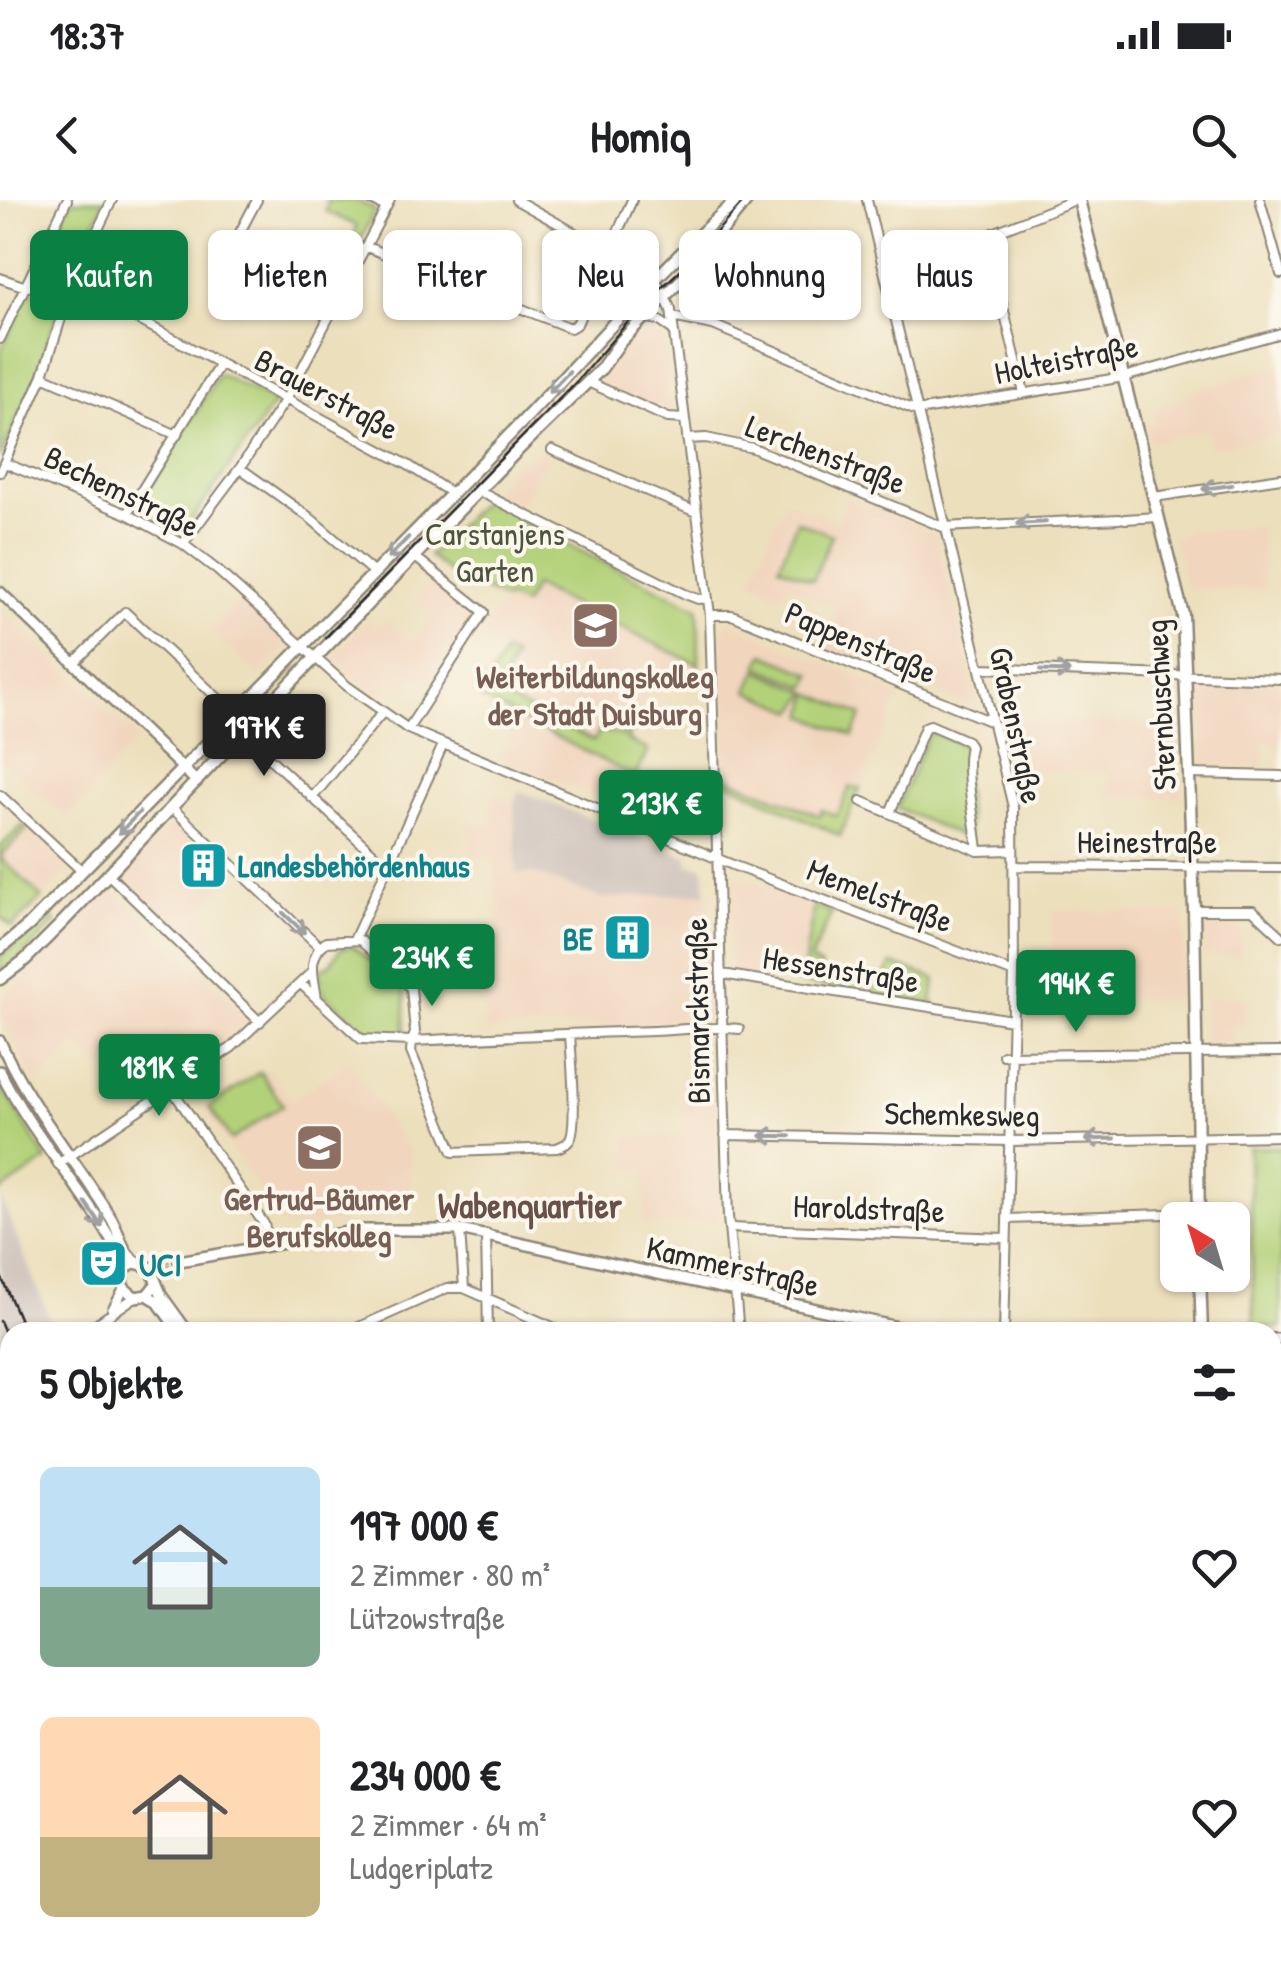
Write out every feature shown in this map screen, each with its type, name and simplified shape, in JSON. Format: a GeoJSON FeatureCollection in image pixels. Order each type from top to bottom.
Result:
{"type":"FeatureCollection","features":[{"type":"Feature","properties":{"kind":"main road"},"geometry":{"type":"LineString","coordinates":[[659,275],[737,200]]}},
{"type":"Feature","properties":{"kind":"main road"},"geometry":{"type":"LineString","coordinates":[[659,302],[748,200]]}},
{"type":"Feature","properties":{"kind":"main road","name":"Sternbuschweg"},"geometry":{"type":"LineString","coordinates":[[1077,200],[1182,615],[1194,910],[1199,1202]]}},
{"type":"Feature","properties":{"kind":"main road"},"geometry":{"type":"LineString","coordinates":[[0,949],[303,648],[616,320]]}},
{"type":"Feature","properties":{"kind":"main road"},"geometry":{"type":"LineString","coordinates":[[0,980],[109,875],[414,556],[484,495],[640,320]]}},
{"type":"Feature","properties":{"kind":"main road"},"geometry":{"type":"LineString","coordinates":[[99,853],[101,865],[109,875]]}},
{"type":"Feature","properties":{"kind":"main road"},"geometry":{"type":"LineString","coordinates":[[1201,1292],[1202,1322]]}},
{"type":"Feature","properties":{"kind":"street"},"geometry":{"type":"LineString","coordinates":[[0,339],[67,200]]}},
{"type":"Feature","properties":{"kind":"street"},"geometry":{"type":"LineString","coordinates":[[98,230],[112,200]]}},
{"type":"Feature","properties":{"kind":"street"},"geometry":{"type":"LineString","coordinates":[[241,230],[258,200]]}},
{"type":"Feature","properties":{"kind":"street"},"geometry":{"type":"LineString","coordinates":[[363,253],[388,203],[371,200]]}},
{"type":"Feature","properties":{"kind":"street"},"geometry":{"type":"LineString","coordinates":[[516,200],[570,230]]}},
{"type":"Feature","properties":{"kind":"street"},"geometry":{"type":"LineString","coordinates":[[619,230],[632,200]]}},
{"type":"Feature","properties":{"kind":"street","name":"Grabenstraße"},"geometry":{"type":"LineString","coordinates":[[867,200],[881,259]]}},
{"type":"Feature","properties":{"kind":"street"},"geometry":{"type":"LineString","coordinates":[[1001,230],[1077,200]]}},
{"type":"Feature","properties":{"kind":"street"},"geometry":{"type":"LineString","coordinates":[[1260,200],[1281,274]]}},
{"type":"Feature","properties":{"kind":"street"},"geometry":{"type":"LineString","coordinates":[[367,246],[542,318]]}},
{"type":"Feature","properties":{"kind":"street"},"geometry":{"type":"LineString","coordinates":[[0,278],[30,286]]}},
{"type":"Feature","properties":{"kind":"street","name":"Bismarckstraße"},"geometry":{"type":"LineString","coordinates":[[659,285],[675,323],[710,615],[725,1135],[738,1322]]}},
{"type":"Feature","properties":{"kind":"street"},"geometry":{"type":"LineString","coordinates":[[0,472],[43,376],[61,320]]}},
{"type":"Feature","properties":{"kind":"street","name":"Brauerstraße"},"geometry":{"type":"LineString","coordinates":[[139,320],[441,484],[452,494]]}},
{"type":"Feature","properties":{"kind":"street"},"geometry":{"type":"LineString","coordinates":[[183,544],[286,400],[327,320]]}},
{"type":"Feature","properties":{"kind":"street"},"geometry":{"type":"LineString","coordinates":[[547,320],[566,328],[574,327],[577,320]]}},
{"type":"Feature","properties":{"kind":"street"},"geometry":{"type":"LineString","coordinates":[[654,320],[712,324],[917,411]]}},
{"type":"Feature","properties":{"kind":"street","name":"Grabenstraße"},"geometry":{"type":"LineString","coordinates":[[896,320],[1013,807],[1014,974],[1008,1055],[1004,1322]]}},
{"type":"Feature","properties":{"kind":"street"},"geometry":{"type":"LineString","coordinates":[[1006,320],[1024,393]]}},
{"type":"Feature","properties":{"kind":"street","name":"Holteistraße"},"geometry":{"type":"LineString","coordinates":[[917,411],[1124,377],[1281,334]]}},
{"type":"Feature","properties":{"kind":"street"},"geometry":{"type":"LineString","coordinates":[[127,514],[220,364]]}},
{"type":"Feature","properties":{"kind":"street"},"geometry":{"type":"LineString","coordinates":[[43,376],[177,435]]}},
{"type":"Feature","properties":{"kind":"street"},"geometry":{"type":"LineString","coordinates":[[588,382],[668,418],[684,419]]}},
{"type":"Feature","properties":{"kind":"street","name":"Lerchenstraße"},"geometry":{"type":"LineString","coordinates":[[687,439],[706,438],[752,448],[944,527]]}},
{"type":"Feature","properties":{"kind":"street"},"geometry":{"type":"LineString","coordinates":[[552,450],[696,512]]}},
{"type":"Feature","properties":{"kind":"street","name":"Bechemstraße"},"geometry":{"type":"LineString","coordinates":[[5,463],[127,514],[183,544],[218,570],[303,648]]}},
{"type":"Feature","properties":{"kind":"street"},"geometry":{"type":"LineString","coordinates":[[240,468],[309,517],[374,573]]}},
{"type":"Feature","properties":{"kind":"street"},"geometry":{"type":"LineString","coordinates":[[1154,496],[1281,478]]}},
{"type":"Feature","properties":{"kind":"street"},"geometry":{"type":"LineString","coordinates":[[484,495],[685,594],[708,598]]}},
{"type":"Feature","properties":{"kind":"street"},"geometry":{"type":"LineString","coordinates":[[944,527],[1158,517]]}},
{"type":"Feature","properties":{"kind":"street"},"geometry":{"type":"LineString","coordinates":[[408,729],[484,612],[414,556]]}},
{"type":"Feature","properties":{"kind":"street"},"geometry":{"type":"LineString","coordinates":[[0,592],[197,782]]}},
{"type":"Feature","properties":{"kind":"street"},"geometry":{"type":"LineString","coordinates":[[74,662],[125,612],[236,715]]}},
{"type":"Feature","properties":{"kind":"street","name":"Pappenstraße"},"geometry":{"type":"LineString","coordinates":[[710,615],[732,615],[992,722]]}},
{"type":"Feature","properties":{"kind":"street","name":"Memelstraße"},"geometry":{"type":"LineString","coordinates":[[303,648],[382,713],[408,729],[718,859],[1014,974]]}},
{"type":"Feature","properties":{"kind":"street"},"geometry":{"type":"LineString","coordinates":[[981,668],[1281,678]]}},
{"type":"Feature","properties":{"kind":"street"},"geometry":{"type":"LineString","coordinates":[[312,798],[382,713]]}},
{"type":"Feature","properties":{"kind":"street"},"geometry":{"type":"LineString","coordinates":[[890,813],[926,727],[968,740],[966,761],[978,851]]}},
{"type":"Feature","properties":{"kind":"street"},"geometry":{"type":"LineString","coordinates":[[242,733],[388,867]]}},
{"type":"Feature","properties":{"kind":"street"},"geometry":{"type":"LineString","coordinates":[[355,938],[443,745]]}},
{"type":"Feature","properties":{"kind":"street"},"geometry":{"type":"LineString","coordinates":[[1190,774],[1281,776]]}},
{"type":"Feature","properties":{"kind":"street"},"geometry":{"type":"LineString","coordinates":[[0,795],[82,871]]}},
{"type":"Feature","properties":{"kind":"street"},"geometry":{"type":"LineString","coordinates":[[862,800],[978,851],[1013,850]]}},
{"type":"Feature","properties":{"kind":"street"},"geometry":{"type":"LineString","coordinates":[[172,808],[320,946]]}},
{"type":"Feature","properties":{"kind":"street","name":"Heinestraße"},"geometry":{"type":"LineString","coordinates":[[1014,866],[1281,868]]}},
{"type":"Feature","properties":{"kind":"street"},"geometry":{"type":"LineString","coordinates":[[109,875],[260,1022]]}},
{"type":"Feature","properties":{"kind":"street"},"geometry":{"type":"LineString","coordinates":[[1194,910],[1252,910],[1281,936]]}},
{"type":"Feature","properties":{"kind":"street"},"geometry":{"type":"LineString","coordinates":[[317,999],[312,972],[314,953],[334,940],[355,938],[398,972],[411,988],[411,1052],[453,1152],[557,1148],[566,1144],[571,1138],[574,1118],[570,1034]]}},
{"type":"Feature","properties":{"kind":"street"},"geometry":{"type":"LineString","coordinates":[[58,1164],[231,1048],[312,972]]}},
{"type":"Feature","properties":{"kind":"street","name":"Hessenstraße"},"geometry":{"type":"LineString","coordinates":[[722,974],[1012,1020]]}},
{"type":"Feature","properties":{"kind":"street"},"geometry":{"type":"LineString","coordinates":[[301,984],[361,1040],[739,1029]]}},
{"type":"Feature","properties":{"kind":"street"},"geometry":{"type":"LineString","coordinates":[[0,1040],[16,1076],[113,1220],[123,1246],[139,1263]]}},
{"type":"Feature","properties":{"kind":"street"},"geometry":{"type":"LineString","coordinates":[[1008,1055],[1281,1052]]}},
{"type":"Feature","properties":{"kind":"street"},"geometry":{"type":"LineString","coordinates":[[0,1070],[126,1268]]}},
{"type":"Feature","properties":{"kind":"street"},"geometry":{"type":"LineString","coordinates":[[171,1088],[264,1224],[270,1246]]}},
{"type":"Feature","properties":{"kind":"street","name":"Schemkesweg"},"geometry":{"type":"LineString","coordinates":[[725,1135],[1008,1141],[1281,1136]]}},
{"type":"Feature","properties":{"kind":"street"},"geometry":{"type":"LineString","coordinates":[[1008,1219],[1160,1217]]}},
{"type":"Feature","properties":{"kind":"street","name":"Haroldstraße"},"geometry":{"type":"LineString","coordinates":[[729,1228],[1006,1238]]}},
{"type":"Feature","properties":{"kind":"street","name":"Kammerstraße"},"geometry":{"type":"LineString","coordinates":[[180,1261],[360,1230],[460,1230],[873,1322]]}},
{"type":"Feature","properties":{"kind":"street"},"geometry":{"type":"LineString","coordinates":[[460,1230],[464,1288]]}},
{"type":"Feature","properties":{"kind":"street"},"geometry":{"type":"LineString","coordinates":[[486,1234],[488,1322]]}},
{"type":"Feature","properties":{"kind":"street"},"geometry":{"type":"LineString","coordinates":[[135,1297],[124,1288],[122,1278],[126,1268],[139,1263],[157,1267],[156,1284],[147,1296]]}},
{"type":"Feature","properties":{"kind":"street"},"geometry":{"type":"LineString","coordinates":[[156,1284],[181,1322]]}},
{"type":"Feature","properties":{"kind":"street"},"geometry":{"type":"LineString","coordinates":[[110,1314],[124,1288]]}},
{"type":"Feature","properties":{"kind":"street"},"geometry":{"type":"LineString","coordinates":[[371,1322],[448,1288],[464,1288],[542,1322]]}},
{"type":"Feature","properties":{"kind":"street"},"geometry":{"type":"LineString","coordinates":[[99,1322],[135,1297],[147,1296],[156,1301],[171,1322]]}},
{"type":"Feature","properties":{"kind":"shaded area"},"geometry":{"type":"Polygon","coordinates":[[[653,324],[662,332],[670,412],[596,383],[625,353],[622,349],[632,339],[636,342],[653,324]]]}},
{"type":"Feature","properties":{"kind":"shaded area"},"geometry":{"type":"Polygon","coordinates":[[[1280,365],[1281,434],[1212,448],[1207,429],[1151,443],[1147,427],[1156,424],[1153,410],[1186,399],[1185,395],[1280,365]]]}},
{"type":"Feature","properties":{"kind":"shaded area"},"geometry":{"type":"Polygon","coordinates":[[[542,453],[549,457],[520,504],[495,492],[512,466],[542,453]]]}},
{"type":"Feature","properties":{"kind":"shaded area"},"geometry":{"type":"Polygon","coordinates":[[[847,498],[937,538],[975,694],[973,703],[966,705],[825,646],[839,610],[788,585],[783,596],[751,581],[785,501],[836,523],[847,498]]]}},
{"type":"Feature","properties":{"kind":"shaded area"},"geometry":{"type":"Polygon","coordinates":[[[1260,526],[1264,589],[1187,589],[1174,538],[1200,528],[1201,531],[1260,526]]]}},
{"type":"Feature","properties":{"kind":"shaded area"},"geometry":{"type":"Polygon","coordinates":[[[432,580],[477,616],[429,685],[415,677],[405,691],[390,683],[379,699],[333,657],[368,620],[378,629],[387,620],[412,643],[433,613],[418,604],[432,580]]]}},
{"type":"Feature","properties":{"kind":"shaded area"},"geometry":{"type":"Polygon","coordinates":[[[533,586],[699,665],[700,690],[659,671],[627,739],[648,750],[635,776],[650,784],[637,814],[500,757],[516,717],[480,698],[504,652],[479,637],[507,598],[533,586]]]}},
{"type":"Feature","properties":{"kind":"shaded area"},"geometry":{"type":"Polygon","coordinates":[[[240,600],[284,640],[282,649],[258,675],[211,631],[240,600]]]}},
{"type":"Feature","properties":{"kind":"shaded area"},"geometry":{"type":"Polygon","coordinates":[[[0,610],[138,739],[66,818],[0,759],[0,610]]]}},
{"type":"Feature","properties":{"kind":"shaded area"},"geometry":{"type":"Polygon","coordinates":[[[727,622],[900,695],[840,836],[726,782],[722,636],[727,622]]]}},
{"type":"Feature","properties":{"kind":"shaded area"},"geometry":{"type":"Polygon","coordinates":[[[1199,684],[1281,684],[1281,743],[1277,753],[1277,742],[1264,743],[1263,767],[1202,766],[1199,684]]]}},
{"type":"Feature","properties":{"kind":"shaded area"},"geometry":{"type":"Polygon","coordinates":[[[1011,717],[1013,721],[1179,725],[1181,798],[1110,797],[1110,772],[1011,769],[998,721],[1011,717]]]}},
{"type":"Feature","properties":{"kind":"shaded area"},"geometry":{"type":"Polygon","coordinates":[[[519,791],[688,857],[688,864],[704,868],[706,893],[601,898],[533,873],[517,874],[514,803],[519,791]]]}},
{"type":"Feature","properties":{"kind":"shaded area"},"geometry":{"type":"Polygon","coordinates":[[[492,794],[514,803],[517,874],[533,873],[601,898],[708,893],[710,1017],[484,1031],[485,968],[473,968],[473,959],[500,957],[495,857],[471,856],[469,825],[494,824],[492,794]]]}},
{"type":"Feature","properties":{"kind":"shaded area"},"geometry":{"type":"Polygon","coordinates":[[[172,824],[230,878],[203,906],[209,929],[219,939],[205,955],[124,875],[172,824]]]}},
{"type":"Feature","properties":{"kind":"shaded area"},"geometry":{"type":"Polygon","coordinates":[[[27,829],[71,869],[42,898],[0,857],[27,829]]]}},
{"type":"Feature","properties":{"kind":"shaded area"},"geometry":{"type":"Polygon","coordinates":[[[739,876],[814,905],[801,983],[732,972],[730,882],[739,876]]]}},
{"type":"Feature","properties":{"kind":"shaded area"},"geometry":{"type":"Polygon","coordinates":[[[109,887],[252,1021],[176,1075],[147,1043],[106,1071],[75,1043],[35,1087],[3,1019],[1,1002],[109,887]]]}},
{"type":"Feature","properties":{"kind":"shaded area"},"geometry":{"type":"Polygon","coordinates":[[[1053,911],[1183,913],[1185,999],[1096,999],[1097,958],[1052,959],[1053,911]]]}},
{"type":"Feature","properties":{"kind":"shaded area"},"geometry":{"type":"Polygon","coordinates":[[[1241,917],[1241,955],[1204,956],[1205,918],[1241,917]]]}},
{"type":"Feature","properties":{"kind":"shaded area"},"geometry":{"type":"Polygon","coordinates":[[[1205,998],[1245,999],[1245,1023],[1232,1024],[1232,1044],[1205,1043],[1205,998]]]}},
{"type":"Feature","properties":{"kind":"shaded area","name":"Gertrud-Bäumer Berufskolleg"},"geometry":{"type":"Polygon","coordinates":[[[349,1062],[410,1153],[411,1215],[361,1217],[286,1228],[203,1108],[254,1074],[270,1070],[291,1101],[349,1062]]]}},
{"type":"Feature","properties":{"kind":"shaded area"},"geometry":{"type":"Polygon","coordinates":[[[714,1095],[719,1222],[643,1224],[647,1170],[627,1170],[626,1138],[684,1136],[683,1097],[714,1095]]]}},
{"type":"Feature","properties":{"kind":"shaded area"},"geometry":{"type":"Polygon","coordinates":[[[0,1196],[51,1322],[0,1322],[0,1196]]]}},
{"type":"Feature","properties":{"kind":"green space"},"geometry":{"type":"Polygon","coordinates":[[[71,200],[105,200],[91,230],[57,230],[71,200]]]}},
{"type":"Feature","properties":{"kind":"green space"},"geometry":{"type":"Polygon","coordinates":[[[326,200],[356,200],[375,209],[363,235],[363,230],[355,230],[357,226],[325,211],[329,202],[326,200]]]}},
{"type":"Feature","properties":{"kind":"green space"},"geometry":{"type":"Polygon","coordinates":[[[29,293],[30,320],[55,320],[37,376],[0,458],[0,352],[29,293]]]}},
{"type":"Feature","properties":{"kind":"green space"},"geometry":{"type":"Polygon","coordinates":[[[219,374],[275,402],[181,535],[135,511],[219,374]]]}},
{"type":"Feature","properties":{"kind":"green space","name":"Carstanjens Garten"},"geometry":{"type":"Polygon","coordinates":[[[488,500],[521,515],[524,524],[532,521],[531,527],[698,608],[699,665],[534,586],[524,605],[505,600],[449,572],[429,556],[488,500]]]}},
{"type":"Feature","properties":{"kind":"green space"},"geometry":{"type":"Polygon","coordinates":[[[797,521],[832,535],[813,580],[779,566],[797,521]]]}},
{"type":"Feature","properties":{"kind":"green space"},"geometry":{"type":"Polygon","coordinates":[[[504,652],[514,657],[497,695],[594,741],[600,730],[624,736],[636,712],[639,714],[627,740],[648,750],[635,777],[480,698],[504,652]]]}},
{"type":"Feature","properties":{"kind":"green space"},"geometry":{"type":"Polygon","coordinates":[[[764,654],[812,674],[807,687],[758,667],[764,654]]]}},
{"type":"Feature","properties":{"kind":"green space"},"geometry":{"type":"Polygon","coordinates":[[[293,664],[296,667],[206,766],[197,758],[293,664]]]}},
{"type":"Feature","properties":{"kind":"green space"},"geometry":{"type":"Polygon","coordinates":[[[757,670],[808,692],[795,711],[748,691],[757,670]]]}},
{"type":"Feature","properties":{"kind":"green space"},"geometry":{"type":"Polygon","coordinates":[[[810,693],[862,715],[853,736],[805,716],[810,693]]]}},
{"type":"Feature","properties":{"kind":"green space"},"geometry":{"type":"Polygon","coordinates":[[[930,732],[966,746],[966,839],[897,808],[930,732]]]}},
{"type":"Feature","properties":{"kind":"green space"},"geometry":{"type":"Polygon","coordinates":[[[726,777],[820,816],[822,810],[837,816],[850,787],[860,788],[840,836],[727,782],[726,777]]]}},
{"type":"Feature","properties":{"kind":"green space"},"geometry":{"type":"Polygon","coordinates":[[[23,825],[27,829],[0,857],[0,847],[23,825]]]}},
{"type":"Feature","properties":{"kind":"green space"},"geometry":{"type":"Polygon","coordinates":[[[0,857],[42,898],[12,927],[0,916],[0,857]]]}},
{"type":"Feature","properties":{"kind":"green space"},"geometry":{"type":"Polygon","coordinates":[[[81,879],[49,913],[56,922],[0,974],[0,957],[81,879]]]}},
{"type":"Feature","properties":{"kind":"green space"},"geometry":{"type":"Polygon","coordinates":[[[814,905],[832,912],[810,961],[821,966],[819,974],[841,983],[844,975],[862,982],[861,992],[801,983],[814,905]]]}},
{"type":"Feature","properties":{"kind":"green space"},"geometry":{"type":"Polygon","coordinates":[[[353,946],[401,986],[405,995],[402,1034],[368,1032],[325,995],[320,969],[329,966],[341,948],[353,946]]]}},
{"type":"Feature","properties":{"kind":"green space"},"geometry":{"type":"Polygon","coordinates":[[[892,964],[936,979],[932,1002],[937,1004],[873,994],[876,979],[882,981],[892,964]]]}},
{"type":"Feature","properties":{"kind":"green space"},"geometry":{"type":"Polygon","coordinates":[[[260,1072],[283,1105],[231,1140],[209,1107],[260,1072]]]}},
{"type":"Feature","properties":{"kind":"green space"},"geometry":{"type":"Polygon","coordinates":[[[0,1084],[47,1160],[0,1192],[0,1084]]]}},
{"type":"Feature","properties":{"kind":"green space"},"geometry":{"type":"Polygon","coordinates":[[[1249,1147],[1281,1147],[1281,1322],[1254,1322],[1249,1147]]]}},
{"type":"Feature","properties":{"kind":"tunnel"},"geometry":{"type":"LineString","coordinates":[[161,1265],[179,1261]]}},
{"type":"Feature","properties":{"kind":"tram line"},"geometry":{"type":"LineString","coordinates":[[325,638],[577,381],[638,310],[693,258],[745,200]]}},
{"type":"Feature","properties":{"kind":"railway"},"geometry":{"type":"LineString","coordinates":[[0,1274],[21,1322]]}},
{"type":"Feature","properties":{"kind":"place","name":"Weiterbildungskolleg der Stadt Duisburg"},"geometry":{"type":"Point","coordinates":[595,626]}},
{"type":"Feature","properties":{"kind":"place","name":"Landesbehördenhaus"},"geometry":{"type":"Point","coordinates":[203,865]}},
{"type":"Feature","properties":{"kind":"place","name":"BE"},"geometry":{"type":"Point","coordinates":[628,938]}},
{"type":"Feature","properties":{"kind":"place","name":"Gertrud-Bäumer Berufskolleg"},"geometry":{"type":"Point","coordinates":[319,1148]}},
{"type":"Feature","properties":{"kind":"place","name":"UCI"},"geometry":{"type":"Point","coordinates":[104,1264]}},
{"type":"Feature","properties":{"kind":"district","name":"Wabenquartier"},"geometry":{"type":"Point","coordinates":[530,1205]}}]}
